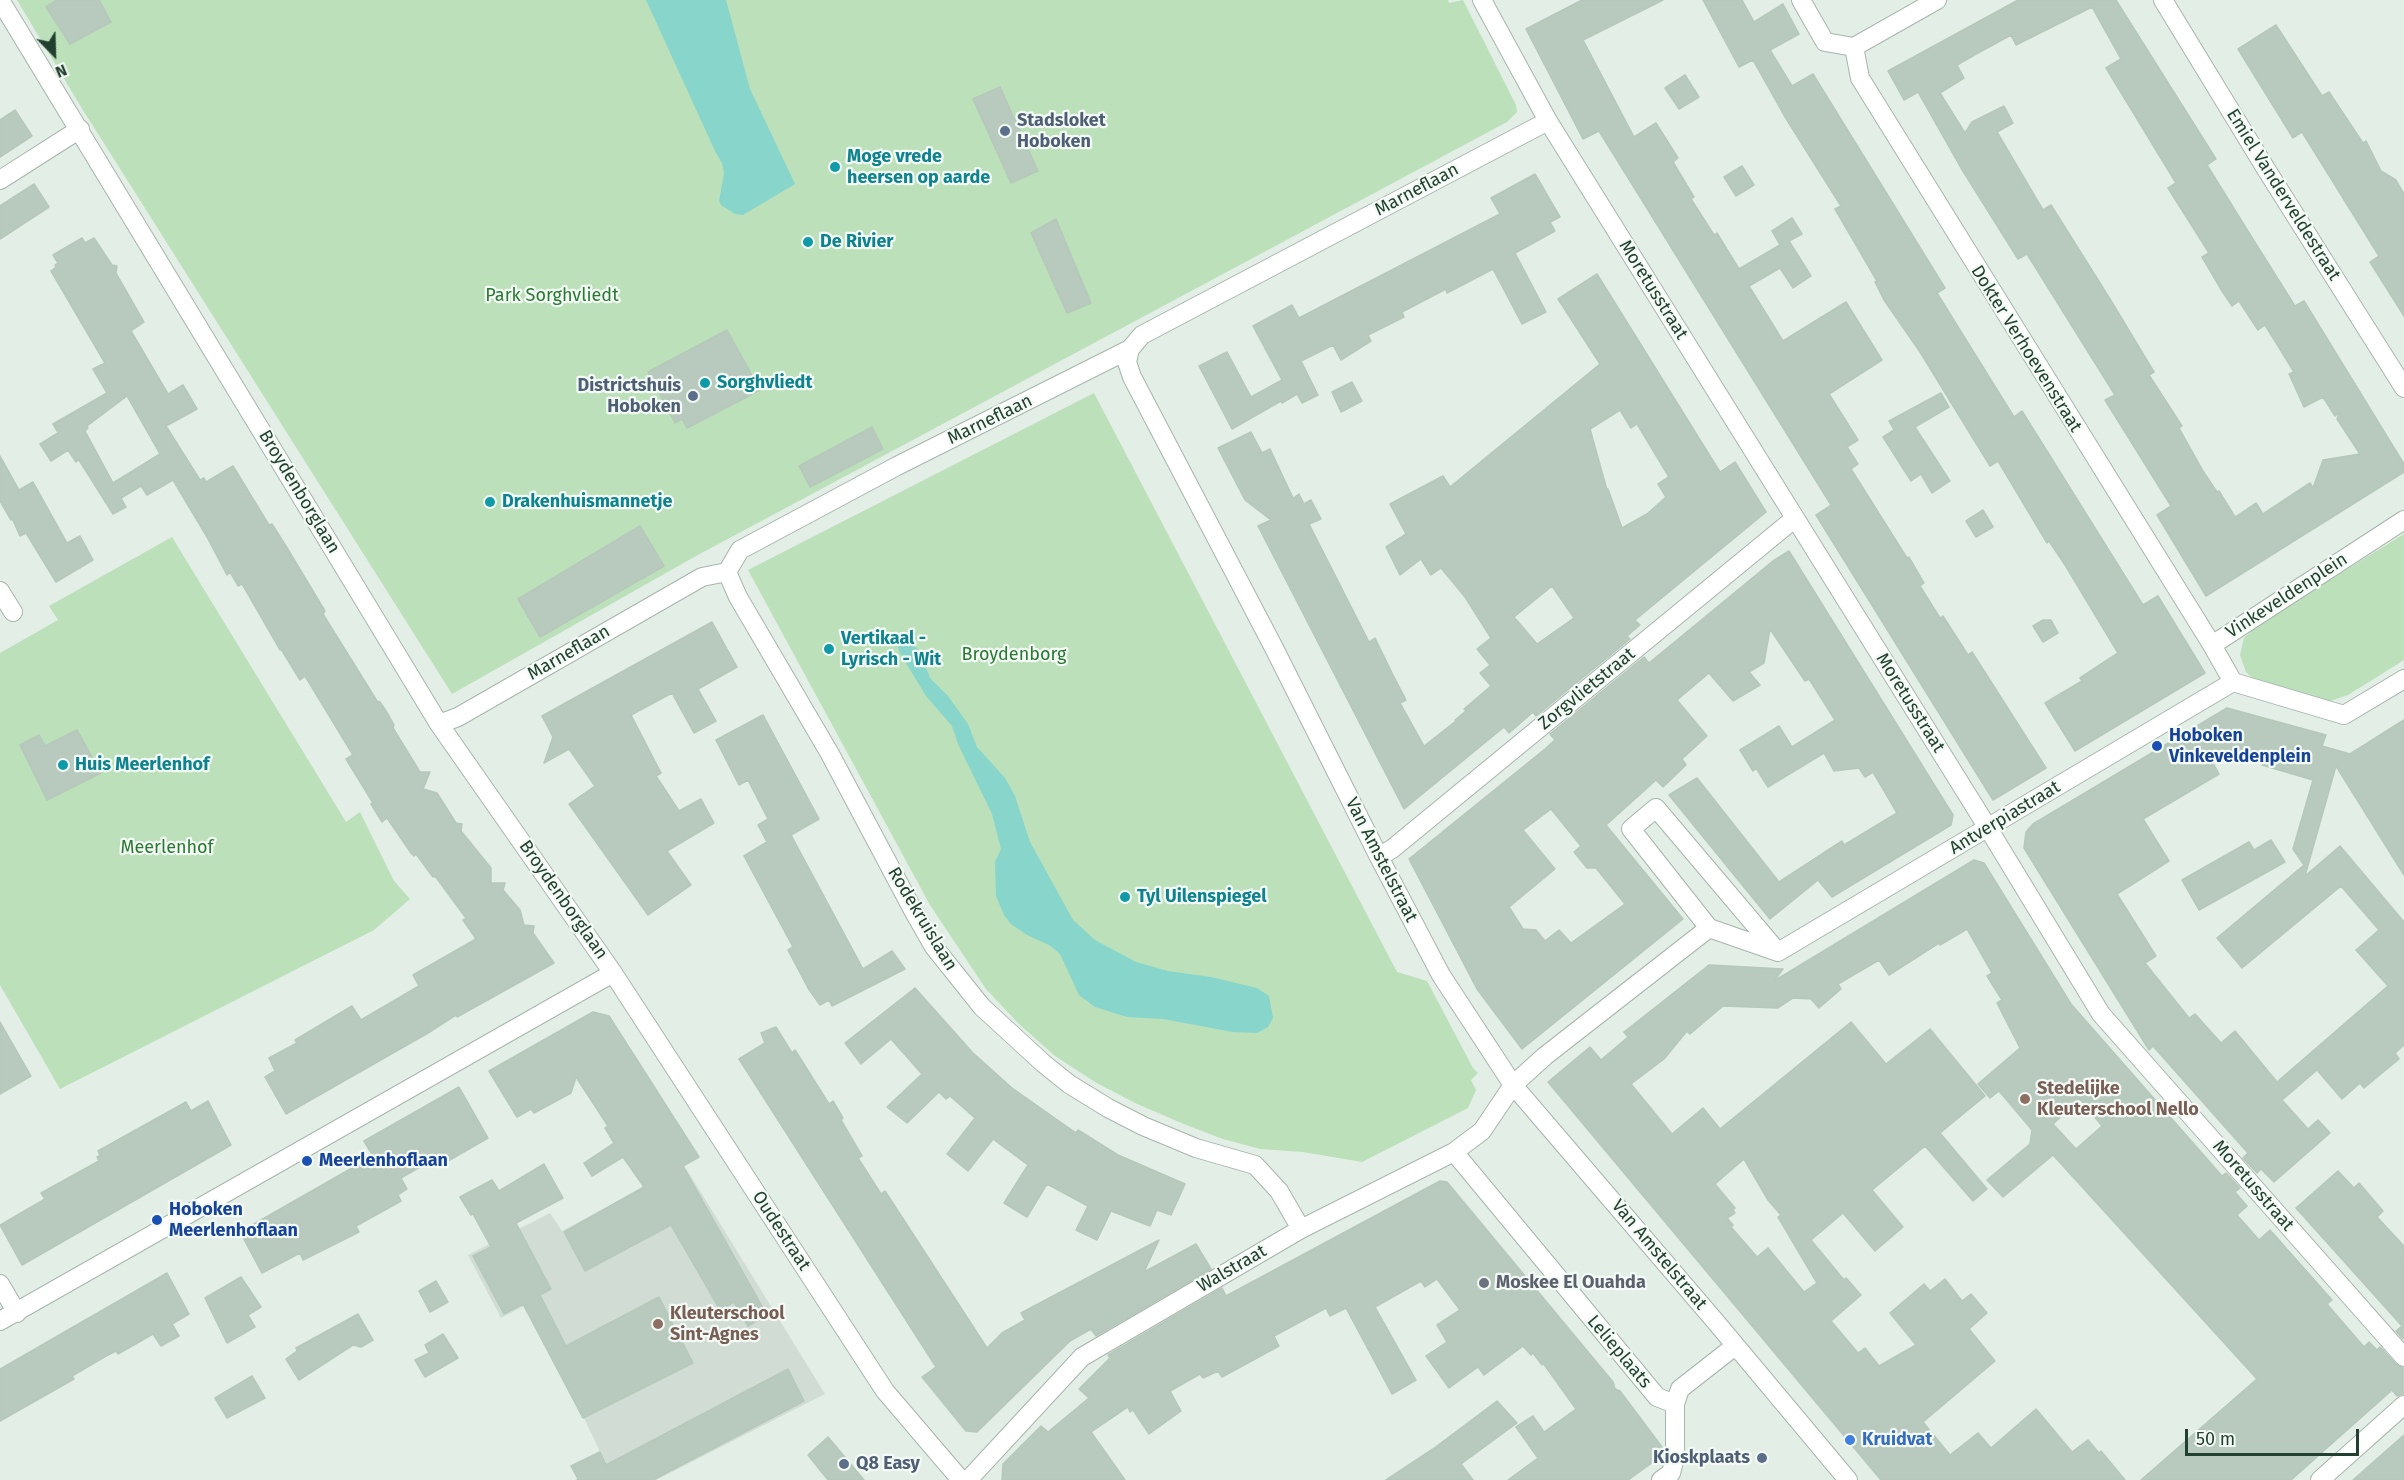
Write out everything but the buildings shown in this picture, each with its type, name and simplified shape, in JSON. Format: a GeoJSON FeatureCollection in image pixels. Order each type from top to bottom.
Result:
{"type":"FeatureCollection","features":[{"type":"Feature","properties":{"kind":"street","name":"Broydenborglaan"},"geometry":{"type":"LineString","coordinates":[[0,0],[439,724],[613,973]]}},
{"type":"Feature","properties":{"kind":"street","name":"Moretusstraat"},"geometry":{"type":"LineString","coordinates":[[1482,0],[1548,120],[2101,1014],[2404,1357]]}},
{"type":"Feature","properties":{"kind":"street"},"geometry":{"type":"LineString","coordinates":[[1801,0],[1825,42],[1854,47],[1937,0]]}},
{"type":"Feature","properties":{"kind":"street","name":"Emiel Vanderveldestraat"},"geometry":{"type":"LineString","coordinates":[[2163,0],[2404,388]]}},
{"type":"Feature","properties":{"kind":"street","name":"Dokter Verhoevenstraat"},"geometry":{"type":"LineString","coordinates":[[1854,47],[1860,78],[2211,645]]}},
{"type":"Feature","properties":{"kind":"street","name":"Marneflaan"},"geometry":{"type":"LineString","coordinates":[[439,724],[458,717],[702,577],[727,572],[740,550],[897,466],[1131,349],[1142,335],[1548,120]]}},
{"type":"Feature","properties":{"kind":"street"},"geometry":{"type":"LineString","coordinates":[[0,180],[80,129]]}},
{"type":"Feature","properties":{"kind":"street","name":"Van Amstelstraat"},"geometry":{"type":"LineString","coordinates":[[1131,349],[1127,362],[1132,376],[1274,648],[1378,857],[1440,975],[1513,1085],[1736,1346]]}},
{"type":"Feature","properties":{"kind":"street","name":"Zorgvlietstraat"},"geometry":{"type":"LineString","coordinates":[[1378,857],[1392,849],[1794,519]]}},
{"type":"Feature","properties":{"kind":"street","name":"Vinkeveldenplein"},"geometry":{"type":"LineString","coordinates":[[2233,682],[2211,645],[2404,520]]}},
{"type":"Feature","properties":{"kind":"street","name":"Rodekruislaan"},"geometry":{"type":"LineString","coordinates":[[727,572],[738,597],[830,754],[934,947],[982,1007],[1069,1084],[1108,1108],[1143,1126],[1196,1148],[1255,1165],[1279,1191],[1301,1229]]}},
{"type":"Feature","properties":{"kind":"street"},"geometry":{"type":"LineString","coordinates":[[0,591],[13,612]]}},
{"type":"Feature","properties":{"kind":"street"},"geometry":{"type":"LineString","coordinates":[[2233,682],[2344,715],[2404,679]]}},
{"type":"Feature","properties":{"kind":"street","name":"Antverpiastraat"},"geometry":{"type":"LineString","coordinates":[[1778,952],[2233,682]]}},
{"type":"Feature","properties":{"kind":"street"},"geometry":{"type":"LineString","coordinates":[[1656,808],[1778,952],[1709,928],[1631,830],[1656,808]]}},
{"type":"Feature","properties":{"kind":"street"},"geometry":{"type":"LineString","coordinates":[[1513,1085],[1545,1056],[1709,928]]}},
{"type":"Feature","properties":{"kind":"street"},"geometry":{"type":"LineString","coordinates":[[0,1321],[613,973]]}},
{"type":"Feature","properties":{"kind":"street","name":"Oudestraat"},"geometry":{"type":"LineString","coordinates":[[613,973],[885,1391],[961,1480]]}},
{"type":"Feature","properties":{"kind":"street","name":"Walstraat"},"geometry":{"type":"LineString","coordinates":[[968,1480],[1082,1357],[1301,1229],[1454,1152],[1482,1131],[1513,1085]]}},
{"type":"Feature","properties":{"kind":"street","name":"Lelieplaats"},"geometry":{"type":"LineString","coordinates":[[1454,1152],[1657,1397],[1675,1404]]}},
{"type":"Feature","properties":{"kind":"street"},"geometry":{"type":"LineString","coordinates":[[0,1284],[16,1313]]}},
{"type":"Feature","properties":{"kind":"street"},"geometry":{"type":"LineString","coordinates":[[1661,1480],[1671,1473],[1675,1458],[1675,1404],[1680,1389],[1736,1346],[1848,1480]]}},
{"type":"Feature","properties":{"kind":"street"},"geometry":{"type":"LineString","coordinates":[[2320,1480],[2404,1405]]}},
{"type":"Feature","properties":{"kind":"shaded area","name":"Kleuterschool Sint-Agnes"},"geometry":{"type":"Polygon","coordinates":[[[684,1165],[825,1394],[656,1480],[579,1480],[572,1466],[600,1452],[585,1420],[524,1306],[501,1318],[468,1255],[550,1213],[562,1231],[684,1165]]]}},
{"type":"Feature","properties":{"kind":"green space","name":"Park Sorghvliedt"},"geometry":{"type":"Polygon","coordinates":[[[17,0],[1448,0],[1449,3],[1463,0],[1516,105],[1517,112],[1507,122],[696,556],[452,694],[81,107],[17,0]]]}},
{"type":"Feature","properties":{"kind":"green space","name":"Broydenborg"},"geometry":{"type":"Polygon","coordinates":[[[1094,393],[1397,972],[1427,981],[1473,1068],[1478,1073],[1471,1080],[1476,1090],[1468,1108],[1362,1162],[1303,1152],[1260,1149],[1223,1139],[1186,1125],[1135,1103],[1095,1082],[1055,1056],[1019,1024],[986,989],[930,905],[748,570],[1094,393]]]}},
{"type":"Feature","properties":{"kind":"green space"},"geometry":{"type":"Polygon","coordinates":[[[2404,534],[2404,660],[2348,695],[2327,702],[2259,684],[2246,672],[2240,655],[2244,638],[2260,623],[2404,534]]]}},
{"type":"Feature","properties":{"kind":"green space","name":"Meerlenhof"},"geometry":{"type":"Polygon","coordinates":[[[172,537],[346,822],[360,812],[394,881],[410,899],[374,930],[60,1089],[0,985],[0,653],[58,620],[49,606],[172,537]]]}},
{"type":"Feature","properties":{"kind":"water"},"geometry":{"type":"Polygon","coordinates":[[[646,0],[726,0],[750,89],[795,184],[743,215],[735,214],[721,205],[719,201],[724,173],[722,163],[646,0]]]}},
{"type":"Feature","properties":{"kind":"water"},"geometry":{"type":"Polygon","coordinates":[[[902,640],[908,641],[919,650],[930,678],[948,696],[968,724],[977,747],[1005,778],[1015,796],[1030,842],[1073,920],[1095,940],[1136,962],[1168,971],[1211,977],[1257,988],[1269,996],[1273,1018],[1268,1027],[1257,1033],[1233,1032],[1163,1019],[1127,1017],[1095,1007],[1079,995],[1060,954],[1049,945],[1027,935],[1011,924],[1004,915],[996,896],[995,862],[1001,849],[992,814],[958,744],[952,726],[926,696],[900,653],[897,645],[902,640]]]}},
{"type":"Feature","properties":{"kind":"place","name":"Stadsloket Hoboken"},"geometry":{"type":"Point","coordinates":[1005,131]}},
{"type":"Feature","properties":{"kind":"place","name":"Moge vrede heersen op aarde"},"geometry":{"type":"Point","coordinates":[835,167]}},
{"type":"Feature","properties":{"kind":"place","name":"De Rivier"},"geometry":{"type":"Point","coordinates":[808,242]}},
{"type":"Feature","properties":{"kind":"place","name":"Sorghvliedt"},"geometry":{"type":"Point","coordinates":[705,383]}},
{"type":"Feature","properties":{"kind":"place","name":"Districtshuis Hoboken"},"geometry":{"type":"Point","coordinates":[693,396]}},
{"type":"Feature","properties":{"kind":"place","name":"Drakenhuismannetje"},"geometry":{"type":"Point","coordinates":[490,502]}},
{"type":"Feature","properties":{"kind":"place","name":"Vertikaal - Lyrisch - Wit"},"geometry":{"type":"Point","coordinates":[829,649]}},
{"type":"Feature","properties":{"kind":"place","name":"Hoboken Vinkeveldenplein"},"geometry":{"type":"Point","coordinates":[2157,746]}},
{"type":"Feature","properties":{"kind":"place","name":"Huis Meerlenhof"},"geometry":{"type":"Point","coordinates":[63,765]}},
{"type":"Feature","properties":{"kind":"place","name":"Tyl Uilenspiegel"},"geometry":{"type":"Point","coordinates":[1125,897]}},
{"type":"Feature","properties":{"kind":"place","name":"Stedelijke Kleuterschool Nello"},"geometry":{"type":"Point","coordinates":[2025,1099]}},
{"type":"Feature","properties":{"kind":"place","name":"Meerlenhoflaan"},"geometry":{"type":"Point","coordinates":[307,1161]}},
{"type":"Feature","properties":{"kind":"place","name":"Hoboken Meerlenhoflaan"},"geometry":{"type":"Point","coordinates":[157,1220]}},
{"type":"Feature","properties":{"kind":"place","name":"Moskee El Ouahda"},"geometry":{"type":"Point","coordinates":[1484,1283]}},
{"type":"Feature","properties":{"kind":"place","name":"Kleuterschool Sint-Agnes"},"geometry":{"type":"Point","coordinates":[658,1324]}},
{"type":"Feature","properties":{"kind":"place","name":"Kruidvat"},"geometry":{"type":"Point","coordinates":[1850,1440]}},
{"type":"Feature","properties":{"kind":"place","name":"Kioskplaats"},"geometry":{"type":"Point","coordinates":[1762,1458]}},
{"type":"Feature","properties":{"kind":"place","name":"Q8 Easy"},"geometry":{"type":"Point","coordinates":[844,1464]}}]}
